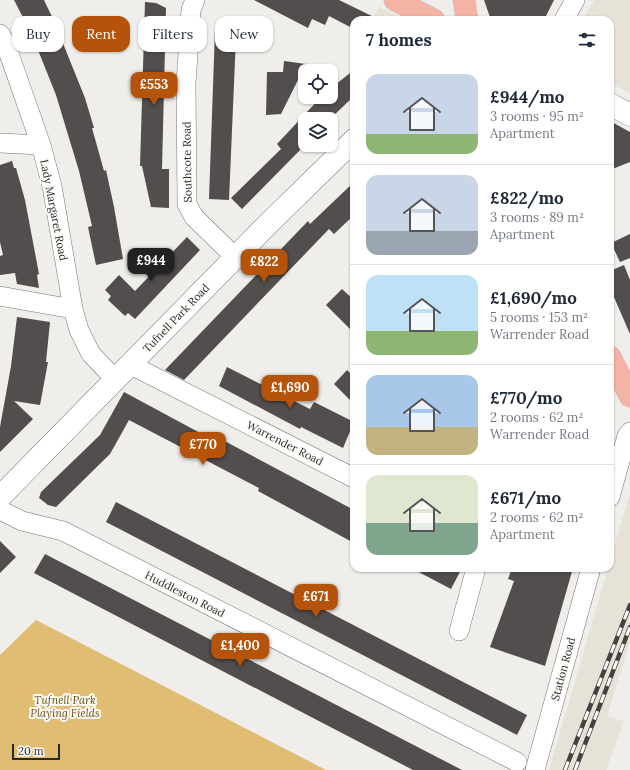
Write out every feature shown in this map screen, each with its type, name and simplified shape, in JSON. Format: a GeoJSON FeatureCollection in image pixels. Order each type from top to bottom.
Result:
{"type":"FeatureCollection","features":[{"type":"Feature","properties":{"kind":"main road"},"geometry":{"type":"LineString","coordinates":[[395,0],[426,16]]}},
{"type":"Feature","properties":{"kind":"main road"},"geometry":{"type":"LineString","coordinates":[[464,0],[466,16]]}},
{"type":"Feature","properties":{"kind":"main road"},"geometry":{"type":"LineString","coordinates":[[614,365],[630,396]]}},
{"type":"Feature","properties":{"kind":"street","name":"Southcote Road"},"geometry":{"type":"LineString","coordinates":[[195,0],[191,10],[186,83],[187,204],[194,217],[236,257]]}},
{"type":"Feature","properties":{"kind":"street"},"geometry":{"type":"LineString","coordinates":[[566,16],[575,0]]}},
{"type":"Feature","properties":{"kind":"street","name":"Lady Margaret Road"},"geometry":{"type":"LineString","coordinates":[[0,34],[6,45],[41,145],[52,186],[73,309],[85,345],[99,364],[116,380]]}},
{"type":"Feature","properties":{"kind":"street"},"geometry":{"type":"LineString","coordinates":[[614,106],[630,115]]}},
{"type":"Feature","properties":{"kind":"street"},"geometry":{"type":"LineString","coordinates":[[0,143],[41,145]]}},
{"type":"Feature","properties":{"kind":"street","name":"Tufnell Park Road"},"geometry":{"type":"LineString","coordinates":[[0,497],[236,257],[350,144]]}},
{"type":"Feature","properties":{"kind":"street"},"geometry":{"type":"LineString","coordinates":[[0,296],[73,309]]}},
{"type":"Feature","properties":{"kind":"street","name":"Warrender Road"},"geometry":{"type":"LineString","coordinates":[[130,365],[350,476]]}},
{"type":"Feature","properties":{"kind":"street"},"geometry":{"type":"LineString","coordinates":[[614,483],[627,436],[630,432]]}},
{"type":"Feature","properties":{"kind":"street","name":"Huddleston Road"},"geometry":{"type":"LineString","coordinates":[[0,510],[22,521],[63,532],[517,762]]}},
{"type":"Feature","properties":{"kind":"street"},"geometry":{"type":"LineString","coordinates":[[459,631],[475,572]]}},
{"type":"Feature","properties":{"kind":"street","name":"Station Road"},"geometry":{"type":"LineString","coordinates":[[536,770],[590,572]]}},
{"type":"Feature","properties":{"kind":"shaded area"},"geometry":{"type":"Polygon","coordinates":[[[594,0],[630,0],[630,93],[614,85],[614,16],[584,16],[594,0]]]}},
{"type":"Feature","properties":{"kind":"shaded area"},"geometry":{"type":"Polygon","coordinates":[[[379,7],[398,16],[374,16],[379,7]]]}},
{"type":"Feature","properties":{"kind":"shaded area"},"geometry":{"type":"Polygon","coordinates":[[[630,494],[630,642],[607,716],[624,721],[606,770],[549,770],[607,572],[614,572],[614,547],[630,494]]]}},
{"type":"Feature","properties":{"kind":"green space","name":"Tufnell Park Playing Fields"},"geometry":{"type":"Polygon","coordinates":[[[36,620],[326,770],[0,770],[0,655],[36,620]]]}},
{"type":"Feature","properties":{"kind":"building"},"geometry":{"type":"Polygon","coordinates":[[[14,0],[44,0],[52,16],[22,16],[14,0]]]}},
{"type":"Feature","properties":{"kind":"building"},"geometry":{"type":"Polygon","coordinates":[[[254,0],[339,0],[372,16],[350,16],[350,27],[329,16],[325,25],[312,19],[308,28],[254,0]]]}},
{"type":"Feature","properties":{"kind":"building"},"geometry":{"type":"Polygon","coordinates":[[[484,0],[554,0],[546,16],[490,16],[484,0]]]}},
{"type":"Feature","properties":{"kind":"building"},"geometry":{"type":"Polygon","coordinates":[[[145,2],[156,3],[166,8],[166,16],[145,16],[145,2]]]}},
{"type":"Feature","properties":{"kind":"building"},"geometry":{"type":"Polygon","coordinates":[[[215,30],[215,52],[235,52],[229,200],[209,199],[215,30]]]}},
{"type":"Feature","properties":{"kind":"building"},"geometry":{"type":"Polygon","coordinates":[[[64,46],[85,98],[104,171],[106,170],[123,259],[96,265],[88,227],[92,226],[79,171],[56,95],[39,52],[64,52],[64,46]]]}},
{"type":"Feature","properties":{"kind":"building"},"geometry":{"type":"Polygon","coordinates":[[[143,52],[165,52],[162,169],[169,169],[169,208],[151,207],[142,166],[140,166],[143,52]]]}},
{"type":"Feature","properties":{"kind":"building"},"geometry":{"type":"Polygon","coordinates":[[[284,61],[306,64],[298,64],[298,80],[281,114],[266,115],[267,72],[283,72],[284,61]]]}},
{"type":"Feature","properties":{"kind":"building"},"geometry":{"type":"Polygon","coordinates":[[[350,73],[350,100],[337,112],[307,112],[314,104],[338,104],[338,83],[350,73]]]}},
{"type":"Feature","properties":{"kind":"building"},"geometry":{"type":"Polygon","coordinates":[[[298,122],[298,152],[242,209],[231,198],[281,149],[277,144],[298,122]]]}},
{"type":"Feature","properties":{"kind":"building"},"geometry":{"type":"Polygon","coordinates":[[[614,123],[630,132],[630,162],[614,168],[614,123]]]}},
{"type":"Feature","properties":{"kind":"building"},"geometry":{"type":"Polygon","coordinates":[[[12,161],[14,168],[16,168],[25,200],[39,274],[37,275],[39,288],[17,284],[15,273],[0,275],[0,256],[3,255],[0,242],[0,165],[12,161]]]}},
{"type":"Feature","properties":{"kind":"building"},"geometry":{"type":"Polygon","coordinates":[[[350,186],[350,219],[334,234],[329,229],[184,380],[165,370],[308,221],[310,224],[350,186]]]}},
{"type":"Feature","properties":{"kind":"building"},"geometry":{"type":"Polygon","coordinates":[[[630,234],[630,258],[620,262],[614,249],[614,242],[630,234]]]}},
{"type":"Feature","properties":{"kind":"building"},"geometry":{"type":"Polygon","coordinates":[[[187,237],[200,250],[135,319],[128,313],[125,316],[108,300],[111,296],[105,290],[119,275],[135,291],[187,237]]]}},
{"type":"Feature","properties":{"kind":"building"},"geometry":{"type":"Polygon","coordinates":[[[624,265],[630,280],[630,334],[614,297],[614,269],[624,265]]]}},
{"type":"Feature","properties":{"kind":"building"},"geometry":{"type":"Polygon","coordinates":[[[342,289],[350,296],[350,329],[326,305],[342,289]]]}},
{"type":"Feature","properties":{"kind":"building"},"geometry":{"type":"Polygon","coordinates":[[[17,317],[50,322],[46,362],[48,362],[40,405],[14,401],[33,419],[0,452],[0,427],[11,366],[17,317]]]}},
{"type":"Feature","properties":{"kind":"building"},"geometry":{"type":"Polygon","coordinates":[[[227,367],[310,409],[314,402],[350,420],[350,431],[343,448],[301,427],[300,429],[219,386],[227,367]]]}},
{"type":"Feature","properties":{"kind":"building"},"geometry":{"type":"Polygon","coordinates":[[[347,370],[350,373],[350,400],[334,384],[347,370]]]}},
{"type":"Feature","properties":{"kind":"building"},"geometry":{"type":"Polygon","coordinates":[[[124,392],[215,441],[217,437],[350,508],[350,541],[258,491],[259,488],[129,420],[110,454],[56,507],[48,505],[39,498],[41,492],[100,435],[124,392]]]}},
{"type":"Feature","properties":{"kind":"building"},"geometry":{"type":"Polygon","coordinates":[[[116,502],[527,715],[517,735],[106,522],[116,502]]]}},
{"type":"Feature","properties":{"kind":"building"},"geometry":{"type":"Polygon","coordinates":[[[0,541],[16,557],[0,573],[0,541]]]}},
{"type":"Feature","properties":{"kind":"building"},"geometry":{"type":"Polygon","coordinates":[[[45,554],[462,770],[413,770],[34,573],[45,554]]]}},
{"type":"Feature","properties":{"kind":"building"},"geometry":{"type":"Polygon","coordinates":[[[419,572],[460,572],[451,589],[419,572]]]}},
{"type":"Feature","properties":{"kind":"building"},"geometry":{"type":"Polygon","coordinates":[[[511,572],[572,572],[545,666],[490,647],[514,581],[508,579],[511,572]]]}},
{"type":"Feature","properties":{"kind":"railway"},"geometry":{"type":"LineString","coordinates":[[565,770],[630,605]]}},
{"type":"Feature","properties":{"kind":"railway"},"geometry":{"type":"LineString","coordinates":[[575,770],[630,627]]}}]}
